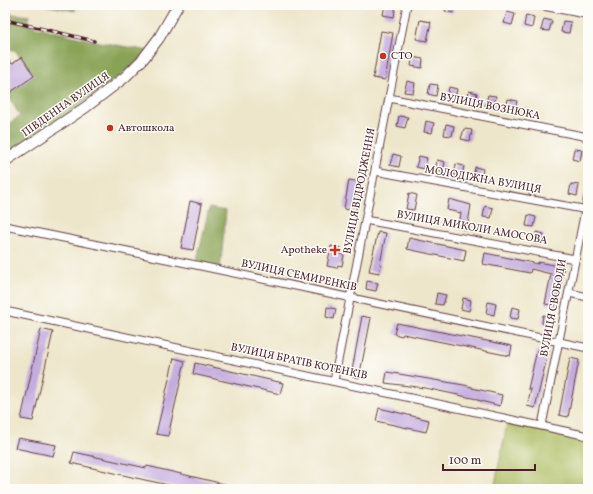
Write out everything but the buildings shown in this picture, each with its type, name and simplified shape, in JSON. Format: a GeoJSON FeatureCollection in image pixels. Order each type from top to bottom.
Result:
{"type":"FeatureCollection","features":[{"type":"Feature","properties":{"kind":"main road","name":"ПІВДЕННА ВУЛИЦЯ"},"geometry":{"type":"LineString","coordinates":[[5,161],[86,107],[125,77],[143,59],[155,43],[178,5]]}},
{"type":"Feature","properties":{"kind":"main road"},"geometry":{"type":"LineString","coordinates":[[546,5],[588,13]]}},
{"type":"Feature","properties":{"kind":"street","name":"ВУЛИЦЯ ВІДРОДЖЕННЯ"},"geometry":{"type":"LineString","coordinates":[[334,381],[407,5]]}},
{"type":"Feature","properties":{"kind":"street","name":"ВУЛИЦЯ ВОЗНЮКА"},"geometry":{"type":"LineString","coordinates":[[389,98],[588,137]]}},
{"type":"Feature","properties":{"kind":"street","name":"МОЛОДІЖНА ВУЛИЦЯ"},"geometry":{"type":"LineString","coordinates":[[375,171],[587,210]]}},
{"type":"Feature","properties":{"kind":"street","name":"ВУЛИЦЯ СВОБОДИ"},"geometry":{"type":"LineString","coordinates":[[542,425],[587,210],[588,196]]}},
{"type":"Feature","properties":{"kind":"street","name":"ВУЛИЦЯ МИКОЛИ АМОСОВА"},"geometry":{"type":"LineString","coordinates":[[365,220],[576,259]]}},
{"type":"Feature","properties":{"kind":"street","name":"ВУЛИЦЯ СЕМИРЕНКІВ"},"geometry":{"type":"LineString","coordinates":[[5,226],[189,263],[588,348]]}},
{"type":"Feature","properties":{"kind":"street"},"geometry":{"type":"LineString","coordinates":[[569,293],[588,297]]}},
{"type":"Feature","properties":{"kind":"street","name":"ВУЛИЦЯ БРАТІВ КОТЕНКІВ"},"geometry":{"type":"LineString","coordinates":[[5,311],[588,436]]}},
{"type":"Feature","properties":{"kind":"green space"},"geometry":{"type":"Polygon","coordinates":[[[44,5],[76,5],[75,11],[44,5]]]}},
{"type":"Feature","properties":{"kind":"green space"},"geometry":{"type":"Polygon","coordinates":[[[5,13],[29,16],[28,25],[94,41],[149,51],[143,59],[5,161],[5,126],[20,116],[7,94],[34,76],[15,50],[5,49],[5,13]]]}},
{"type":"Feature","properties":{"kind":"green space"},"geometry":{"type":"Polygon","coordinates":[[[209,208],[226,211],[220,270],[196,265],[209,208]]]}},
{"type":"Feature","properties":{"kind":"green space"},"geometry":{"type":"Polygon","coordinates":[[[508,419],[588,436],[588,489],[494,489],[508,419]]]}},
{"type":"Feature","properties":{"kind":"railway"},"geometry":{"type":"LineString","coordinates":[[5,20],[94,41]]}},
{"type":"Feature","properties":{"kind":"place","name":"СТО"},"geometry":{"type":"Point","coordinates":[383,56]}},
{"type":"Feature","properties":{"kind":"place","name":"Автошкола"},"geometry":{"type":"Point","coordinates":[110,128]}},
{"type":"Feature","properties":{"kind":"place","name":"Apotheke"},"geometry":{"type":"Point","coordinates":[335,250]}}]}
